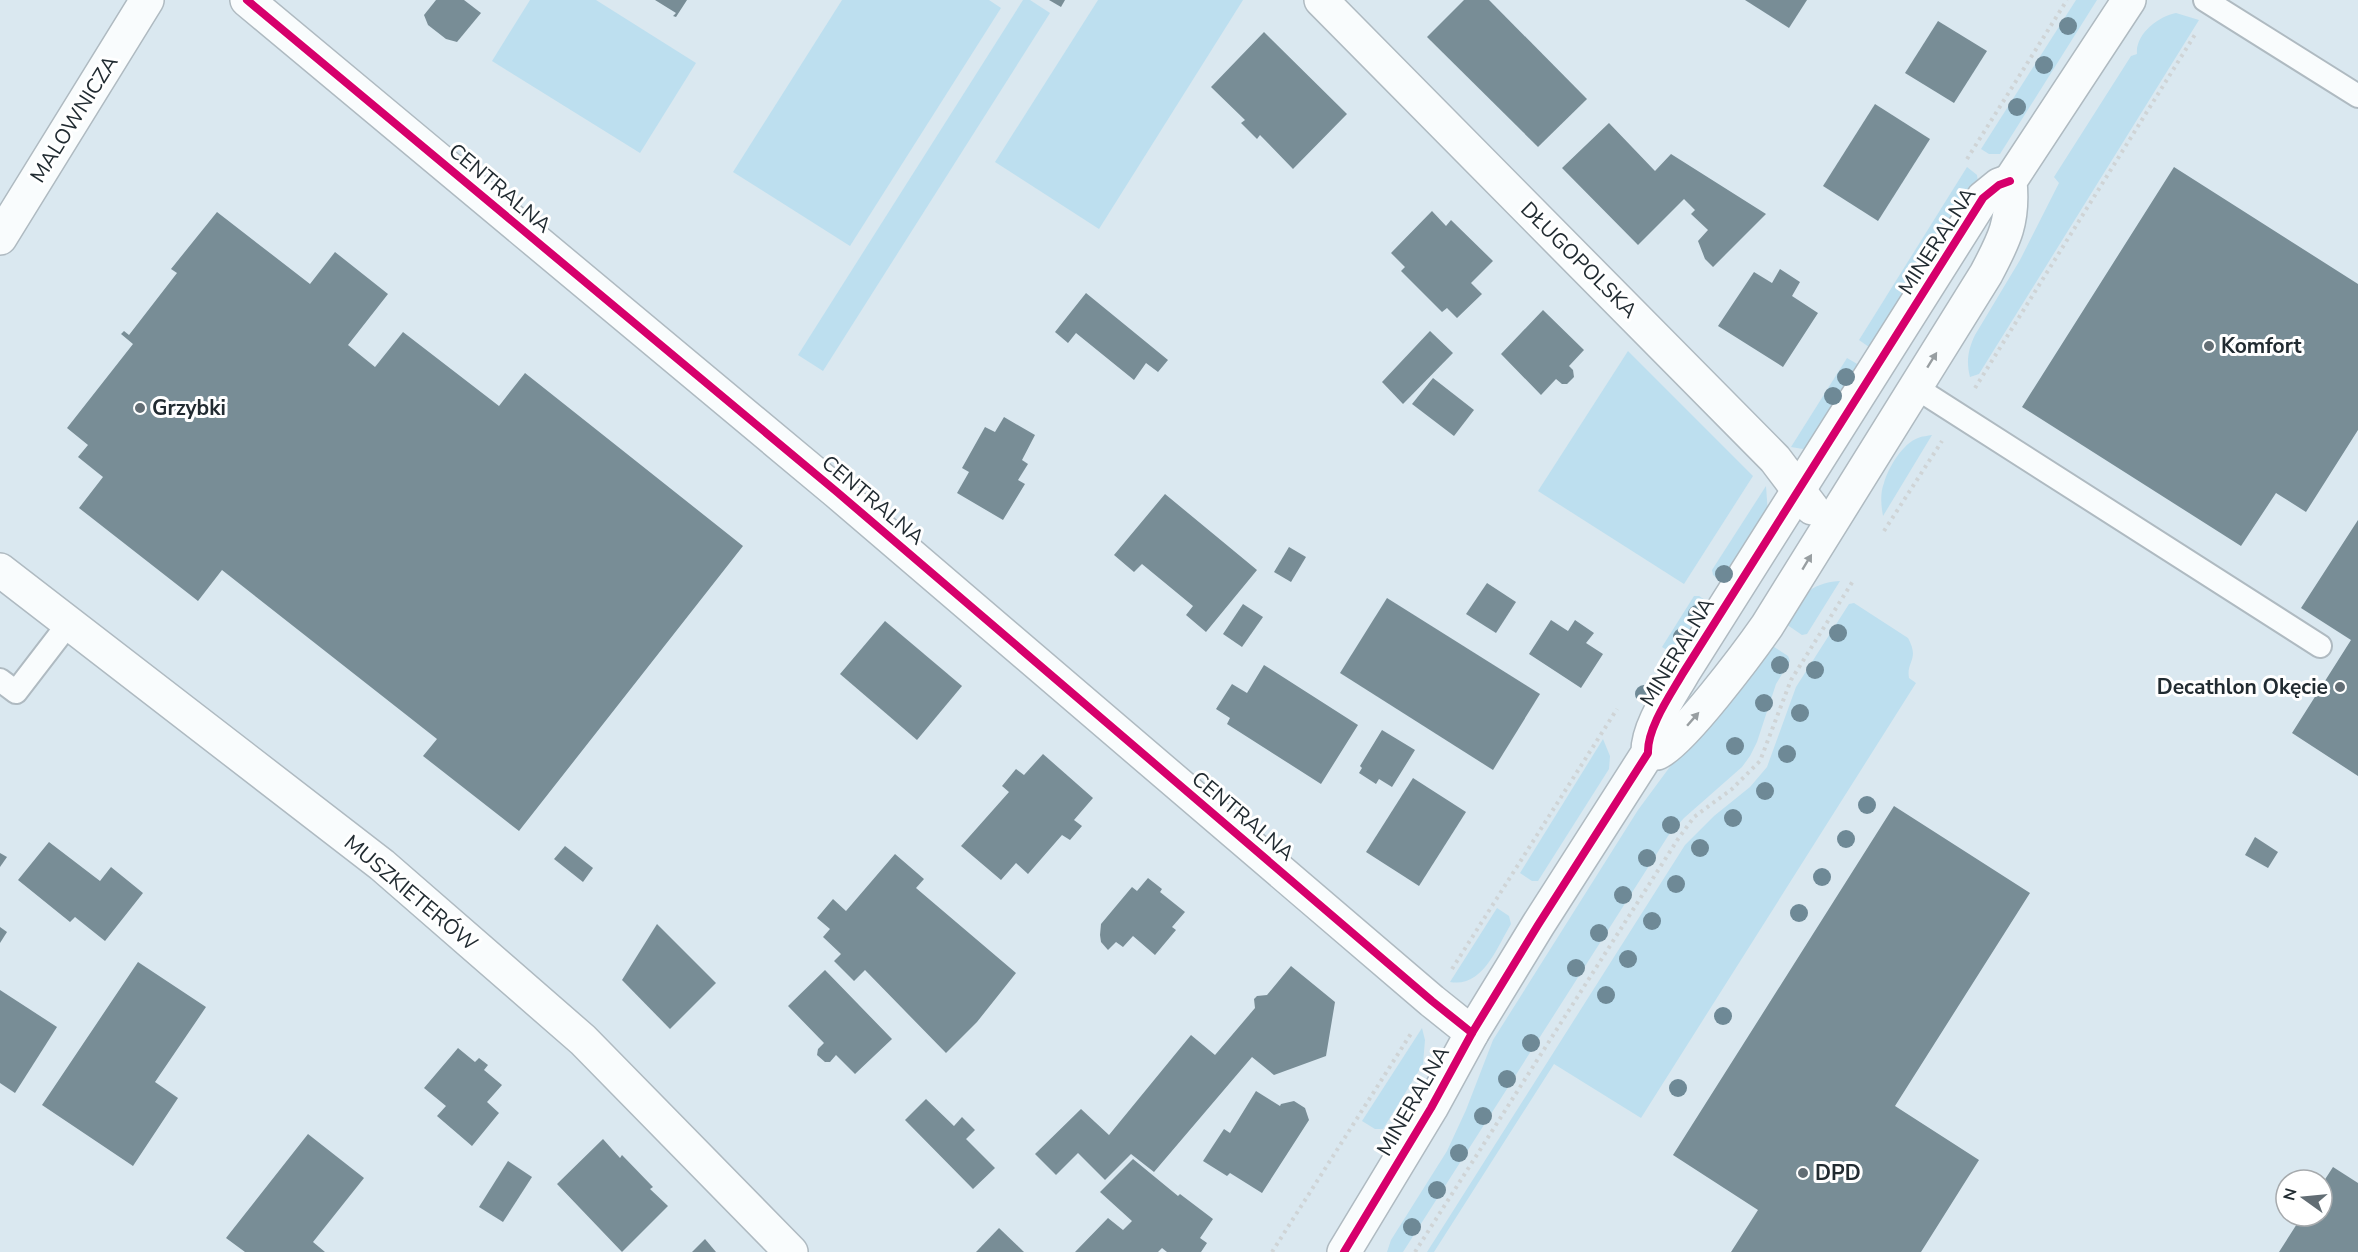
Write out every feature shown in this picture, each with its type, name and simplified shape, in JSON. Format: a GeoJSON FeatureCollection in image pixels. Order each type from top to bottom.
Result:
{"type":"FeatureCollection","features":[{"type":"Feature","properties":{"kind":"street","name":"MALOWNICZA"},"geometry":{"type":"LineString","coordinates":[[0,238],[147,0]]}},
{"type":"Feature","properties":{"kind":"street","name":"CENTRALNA"},"geometry":{"type":"LineString","coordinates":[[247,0],[837,492],[1472,1033]]}},
{"type":"Feature","properties":{"kind":"street","name":"DŁUGOPOLSKA"},"geometry":{"type":"LineString","coordinates":[[1321,0],[1775,459],[1827,529]]}},
{"type":"Feature","properties":{"kind":"street","name":"MINERALNA"},"geometry":{"type":"LineString","coordinates":[[1344,1252],[1431,1108],[1472,1033],[1648,753],[1647,744],[1659,715],[1678,681],[1983,198],[1999,185],[2010,181],[2129,0]]}},
{"type":"Feature","properties":{"kind":"street","name":"MINERALNA"},"geometry":{"type":"LineString","coordinates":[[1648,753],[1657,753],[1662,750],[1681,732],[1734,672],[1767,626],[1986,274],[2009,224],[2012,205],[2010,181]]}},
{"type":"Feature","properties":{"kind":"street","name":"MUSZKIETERÓW"},"geometry":{"type":"LineString","coordinates":[[0,570],[382,865],[583,1040],[791,1252]]}},
{"type":"Feature","properties":{"kind":"lane"},"geometry":{"type":"LineString","coordinates":[[2205,0],[2358,96]]}},
{"type":"Feature","properties":{"kind":"lane"},"geometry":{"type":"LineString","coordinates":[[1915,387],[2320,646]]}},
{"type":"Feature","properties":{"kind":"lane"},"geometry":{"type":"LineString","coordinates":[[0,680],[16,692],[69,623]]}},
{"type":"Feature","properties":{"kind":"path"},"geometry":{"type":"LineString","coordinates":[[1971,394],[2196,32]]}},
{"type":"Feature","properties":{"kind":"path"},"geometry":{"type":"LineString","coordinates":[[1884,531],[1947,432]]}},
{"type":"Feature","properties":{"kind":"path"},"geometry":{"type":"LineString","coordinates":[[1415,1252],[1678,839],[1694,817],[1732,789],[1760,761],[1791,680],[1853,581]]}},
{"type":"Feature","properties":{"kind":"path"},"geometry":{"type":"LineString","coordinates":[[1446,978],[1620,704]]}},
{"type":"Feature","properties":{"kind":"path"},"geometry":{"type":"LineString","coordinates":[[1272,1252],[1417,1023]]}},
{"type":"Feature","properties":{"kind":"shaded area"},"geometry":{"type":"Polygon","coordinates":[[[530,0],[596,0],[696,63],[640,153],[492,61],[530,0]]]}},
{"type":"Feature","properties":{"kind":"shaded area"},"geometry":{"type":"Polygon","coordinates":[[[842,0],[989,0],[1001,8],[850,246],[733,172],[842,0]]]}},
{"type":"Feature","properties":{"kind":"shaded area"},"geometry":{"type":"Polygon","coordinates":[[[1023,0],[1030,0],[1050,13],[823,371],[798,355],[1023,0]]]}},
{"type":"Feature","properties":{"kind":"shaded area"},"geometry":{"type":"Polygon","coordinates":[[[1098,0],[1243,0],[1099,229],[995,162],[1098,0]]]}},
{"type":"Feature","properties":{"kind":"shaded area"},"geometry":{"type":"Polygon","coordinates":[[[2076,0],[2097,0],[2000,154],[1989,154],[1981,149],[2076,0]]]}},
{"type":"Feature","properties":{"kind":"shaded area"},"geometry":{"type":"Polygon","coordinates":[[[2176,13],[2199,20],[1979,374],[1970,377],[1969,351],[1975,335],[2020,260],[2059,183],[2054,177],[2131,56],[2137,54],[2137,47],[2144,33],[2162,18],[2176,13]]]}},
{"type":"Feature","properties":{"kind":"shaded area"},"geometry":{"type":"Polygon","coordinates":[[[1967,167],[1977,175],[1979,188],[1877,347],[1869,347],[1859,340],[1967,167]]]}},
{"type":"Feature","properties":{"kind":"shaded area"},"geometry":{"type":"Polygon","coordinates":[[[1628,351],[1753,476],[1684,584],[1538,491],[1628,351]]]}},
{"type":"Feature","properties":{"kind":"shaded area"},"geometry":{"type":"Polygon","coordinates":[[[1847,358],[1859,365],[1812,446],[1803,449],[1791,447],[1847,358]]]}},
{"type":"Feature","properties":{"kind":"shaded area"},"geometry":{"type":"Polygon","coordinates":[[[1932,435],[1883,516],[1882,491],[1893,463],[1912,441],[1932,435]]]}},
{"type":"Feature","properties":{"kind":"shaded area"},"geometry":{"type":"Polygon","coordinates":[[[1766,486],[1768,514],[1727,584],[1713,575],[1712,570],[1766,486]]]}},
{"type":"Feature","properties":{"kind":"shaded area"},"geometry":{"type":"Polygon","coordinates":[[[1840,581],[1807,634],[1802,635],[1783,622],[1806,593],[1820,585],[1840,581]]]}},
{"type":"Feature","properties":{"kind":"shaded area"},"geometry":{"type":"Polygon","coordinates":[[[1694,596],[1699,596],[1714,606],[1680,658],[1662,647],[1694,596]]]}},
{"type":"Feature","properties":{"kind":"shaded area"},"geometry":{"type":"Polygon","coordinates":[[[1854,603],[1908,638],[1913,651],[1909,678],[1916,683],[1641,1118],[1554,1064],[1434,1252],[1427,1252],[1685,845],[1714,816],[1750,787],[1767,767],[1796,687],[1849,604],[1854,603]]]}},
{"type":"Feature","properties":{"kind":"shaded area"},"geometry":{"type":"Polygon","coordinates":[[[1768,643],[1788,656],[1790,661],[1776,684],[1757,742],[1750,756],[1742,767],[1684,818],[1668,836],[1403,1252],[1387,1252],[1391,1240],[1447,1151],[1466,1110],[1493,1040],[1638,810],[1686,745],[1768,643]]]}},
{"type":"Feature","properties":{"kind":"shaded area"},"geometry":{"type":"Polygon","coordinates":[[[1603,739],[1610,756],[1609,769],[1538,881],[1532,881],[1520,873],[1603,739]]]}},
{"type":"Feature","properties":{"kind":"shaded area"},"geometry":{"type":"Polygon","coordinates":[[[1497,908],[1509,916],[1511,924],[1488,964],[1471,979],[1450,982],[1497,908]]]}},
{"type":"Feature","properties":{"kind":"shaded area"},"geometry":{"type":"Polygon","coordinates":[[[1422,1028],[1425,1040],[1423,1064],[1383,1129],[1375,1129],[1362,1121],[1422,1028]]]}},
{"type":"Feature","properties":{"kind":"building"},"geometry":{"type":"Polygon","coordinates":[[[436,0],[464,0],[481,13],[457,42],[446,39],[428,25],[424,15],[436,0]]]}},
{"type":"Feature","properties":{"kind":"building"},"geometry":{"type":"Polygon","coordinates":[[[655,0],[687,0],[676,17],[673,16],[676,13],[655,0]]]}},
{"type":"Feature","properties":{"kind":"building"},"geometry":{"type":"Polygon","coordinates":[[[1049,0],[1065,0],[1061,7],[1049,0]]]}},
{"type":"Feature","properties":{"kind":"building"},"geometry":{"type":"Polygon","coordinates":[[[1464,0],[1489,0],[1587,99],[1538,147],[1427,37],[1464,0]]]}},
{"type":"Feature","properties":{"kind":"building"},"geometry":{"type":"Polygon","coordinates":[[[1745,0],[1807,0],[1789,28],[1745,0]]]}},
{"type":"Feature","properties":{"kind":"building"},"geometry":{"type":"Polygon","coordinates":[[[1938,21],[1987,51],[1954,103],[1905,73],[1938,21]]]}},
{"type":"Feature","properties":{"kind":"building"},"geometry":{"type":"Polygon","coordinates":[[[1264,32],[1347,114],[1293,169],[1260,135],[1257,139],[1241,123],[1245,120],[1211,87],[1264,32]]]}},
{"type":"Feature","properties":{"kind":"building"},"geometry":{"type":"Polygon","coordinates":[[[1875,104],[1930,139],[1878,221],[1823,186],[1875,104]]]}},
{"type":"Feature","properties":{"kind":"building"},"geometry":{"type":"Polygon","coordinates":[[[1609,123],[1655,171],[1671,154],[1766,214],[1713,267],[1705,259],[1698,241],[1708,230],[1691,214],[1695,210],[1684,199],[1638,245],[1562,168],[1609,123]]]}},
{"type":"Feature","properties":{"kind":"building","name":"Komfort"},"geometry":{"type":"Polygon","coordinates":[[[2174,167],[2358,284],[2358,430],[2306,512],[2276,493],[2241,546],[2022,407],[2174,167]]]}},
{"type":"Feature","properties":{"kind":"building"},"geometry":{"type":"Polygon","coordinates":[[[1432,211],[1446,226],[1451,220],[1493,261],[1471,283],[1482,294],[1457,318],[1447,308],[1442,312],[1401,271],[1405,267],[1391,253],[1432,211]]]}},
{"type":"Feature","properties":{"kind":"building"},"geometry":{"type":"Polygon","coordinates":[[[217,212],[310,284],[335,252],[388,294],[348,345],[375,367],[403,332],[499,406],[525,373],[743,546],[519,831],[423,756],[437,739],[222,570],[198,601],[79,508],[103,477],[78,457],[88,445],[67,428],[133,344],[121,334],[124,331],[129,335],[177,273],[171,269],[217,212]]]}},
{"type":"Feature","properties":{"kind":"building"},"geometry":{"type":"Polygon","coordinates":[[[1780,269],[1800,282],[1792,296],[1818,313],[1783,367],[1718,326],[1754,272],[1772,283],[1780,269]]]}},
{"type":"Feature","properties":{"kind":"building"},"geometry":{"type":"Polygon","coordinates":[[[1086,293],[1168,360],[1158,372],[1146,363],[1134,380],[1076,333],[1068,343],[1055,332],[1086,293]]]}},
{"type":"Feature","properties":{"kind":"building"},"geometry":{"type":"Polygon","coordinates":[[[1543,310],[1584,350],[1569,366],[1573,370],[1574,377],[1567,384],[1562,384],[1556,379],[1541,395],[1501,354],[1543,310]]]}},
{"type":"Feature","properties":{"kind":"building"},"geometry":{"type":"Polygon","coordinates":[[[1430,331],[1453,353],[1403,404],[1382,382],[1430,331]]]}},
{"type":"Feature","properties":{"kind":"building"},"geometry":{"type":"Polygon","coordinates":[[[1433,378],[1474,410],[1454,436],[1412,404],[1433,378]]]}},
{"type":"Feature","properties":{"kind":"building"},"geometry":{"type":"Polygon","coordinates":[[[1004,417],[1035,435],[1022,460],[1028,464],[1018,480],[1025,484],[1003,520],[957,493],[969,472],[962,468],[985,427],[995,432],[1004,417]]]}},
{"type":"Feature","properties":{"kind":"building"},"geometry":{"type":"Polygon","coordinates":[[[1165,494],[1257,570],[1206,632],[1186,615],[1193,606],[1142,564],[1134,572],[1114,555],[1165,494]]]}},
{"type":"Feature","properties":{"kind":"building","name":"Decathlon Okęcie"},"geometry":{"type":"Polygon","coordinates":[[[2358,520],[2358,776],[2292,733],[2351,640],[2301,608],[2358,520]]]}},
{"type":"Feature","properties":{"kind":"building"},"geometry":{"type":"Polygon","coordinates":[[[1289,547],[1306,557],[1291,582],[1274,572],[1289,547]]]}},
{"type":"Feature","properties":{"kind":"building"},"geometry":{"type":"Polygon","coordinates":[[[1487,583],[1516,602],[1496,633],[1466,614],[1487,583]]]}},
{"type":"Feature","properties":{"kind":"building"},"geometry":{"type":"Polygon","coordinates":[[[1387,598],[1540,694],[1493,770],[1340,673],[1387,598]]]}},
{"type":"Feature","properties":{"kind":"building"},"geometry":{"type":"Polygon","coordinates":[[[1243,604],[1263,617],[1242,647],[1223,634],[1243,604]]]}},
{"type":"Feature","properties":{"kind":"building"},"geometry":{"type":"Polygon","coordinates":[[[1551,620],[1568,631],[1575,620],[1594,633],[1586,643],[1603,654],[1581,688],[1529,654],[1551,620]]]}},
{"type":"Feature","properties":{"kind":"building"},"geometry":{"type":"Polygon","coordinates":[[[885,621],[962,686],[917,740],[840,674],[885,621]]]}},
{"type":"Feature","properties":{"kind":"building"},"geometry":{"type":"Polygon","coordinates":[[[1264,665],[1358,725],[1321,784],[1227,724],[1230,718],[1216,709],[1232,684],[1247,693],[1264,665]]]}},
{"type":"Feature","properties":{"kind":"building"},"geometry":{"type":"Polygon","coordinates":[[[1382,730],[1415,750],[1392,787],[1379,779],[1376,784],[1359,773],[1362,768],[1360,766],[1382,730]]]}},
{"type":"Feature","properties":{"kind":"building"},"geometry":{"type":"Polygon","coordinates":[[[1043,754],[1093,798],[1074,820],[1082,826],[1070,840],[1062,835],[1028,874],[1016,863],[1001,880],[961,846],[1009,792],[1002,786],[1016,769],[1024,775],[1043,754]]]}},
{"type":"Feature","properties":{"kind":"building"},"geometry":{"type":"Polygon","coordinates":[[[1413,778],[1466,812],[1419,886],[1366,852],[1413,778]]]}},
{"type":"Feature","properties":{"kind":"building"},"geometry":{"type":"Polygon","coordinates":[[[1894,806],[2030,893],[1895,1106],[1979,1160],[1921,1252],[1731,1252],[1758,1210],[1673,1155],[1894,806]]]}},
{"type":"Feature","properties":{"kind":"building"},"geometry":{"type":"Polygon","coordinates":[[[2255,837],[2278,852],[2268,868],[2245,855],[2255,837]]]}},
{"type":"Feature","properties":{"kind":"building"},"geometry":{"type":"Polygon","coordinates":[[[49,842],[100,881],[111,867],[143,893],[105,941],[75,917],[70,922],[18,880],[49,842]]]}},
{"type":"Feature","properties":{"kind":"building"},"geometry":{"type":"Polygon","coordinates":[[[565,846],[593,868],[583,882],[554,859],[565,846]]]}},
{"type":"Feature","properties":{"kind":"building"},"geometry":{"type":"Polygon","coordinates":[[[0,853],[7,857],[0,867],[0,853]]]}},
{"type":"Feature","properties":{"kind":"building"},"geometry":{"type":"Polygon","coordinates":[[[895,854],[924,879],[916,888],[1016,973],[977,1022],[946,1053],[865,970],[854,981],[834,961],[841,954],[823,937],[830,929],[817,918],[833,899],[846,911],[895,854]]]}},
{"type":"Feature","properties":{"kind":"building"},"geometry":{"type":"Polygon","coordinates":[[[1148,878],[1162,889],[1160,892],[1185,912],[1172,927],[1176,930],[1155,955],[1133,936],[1123,947],[1116,942],[1108,950],[1101,942],[1101,924],[1132,887],[1137,891],[1148,878]]]}},
{"type":"Feature","properties":{"kind":"building"},"geometry":{"type":"Polygon","coordinates":[[[657,924],[716,983],[670,1029],[622,980],[657,924]]]}},
{"type":"Feature","properties":{"kind":"building"},"geometry":{"type":"Polygon","coordinates":[[[0,927],[7,932],[0,943],[0,927]]]}},
{"type":"Feature","properties":{"kind":"building"},"geometry":{"type":"Polygon","coordinates":[[[138,962],[206,1007],[155,1082],[178,1098],[133,1166],[42,1105],[138,962]]]}},
{"type":"Feature","properties":{"kind":"building"},"geometry":{"type":"Polygon","coordinates":[[[1291,966],[1335,1002],[1326,1056],[1274,1075],[1252,1057],[1154,1172],[1131,1154],[1105,1180],[1078,1153],[1056,1175],[1035,1154],[1081,1109],[1109,1135],[1191,1035],[1215,1055],[1255,1008],[1254,999],[1257,996],[1267,995],[1291,966]]]}},
{"type":"Feature","properties":{"kind":"building"},"geometry":{"type":"Polygon","coordinates":[[[825,970],[892,1039],[855,1074],[836,1055],[830,1062],[825,1062],[817,1055],[818,1049],[824,1043],[788,1006],[825,970]]]}},
{"type":"Feature","properties":{"kind":"building"},"geometry":{"type":"Polygon","coordinates":[[[0,990],[57,1027],[15,1093],[0,1083],[0,990]]]}},
{"type":"Feature","properties":{"kind":"building"},"geometry":{"type":"Polygon","coordinates":[[[458,1048],[475,1062],[479,1058],[488,1065],[484,1070],[502,1085],[487,1102],[499,1113],[472,1146],[437,1116],[446,1106],[424,1088],[458,1048]]]}},
{"type":"Feature","properties":{"kind":"building"},"geometry":{"type":"Polygon","coordinates":[[[1256,1091],[1280,1106],[1294,1101],[1305,1108],[1309,1120],[1262,1193],[1230,1173],[1227,1176],[1203,1161],[1224,1129],[1230,1133],[1256,1091]]]}},
{"type":"Feature","properties":{"kind":"building"},"geometry":{"type":"Polygon","coordinates":[[[926,1099],[954,1126],[962,1117],[975,1130],[966,1139],[995,1168],[973,1189],[905,1120],[926,1099]]]}},
{"type":"Feature","properties":{"kind":"building"},"geometry":{"type":"Polygon","coordinates":[[[308,1134],[364,1178],[313,1242],[325,1252],[245,1252],[226,1238],[308,1134]]]}},
{"type":"Feature","properties":{"kind":"building"},"geometry":{"type":"Polygon","coordinates":[[[603,1139],[620,1158],[622,1155],[653,1187],[650,1189],[668,1206],[622,1252],[557,1184],[603,1139]]]}},
{"type":"Feature","properties":{"kind":"building"},"geometry":{"type":"Polygon","coordinates":[[[1133,1159],[1178,1196],[1180,1194],[1213,1219],[1200,1238],[1207,1243],[1201,1252],[1167,1252],[1162,1248],[1158,1252],[1075,1252],[1108,1218],[1123,1230],[1132,1221],[1100,1192],[1133,1159]]]}},
{"type":"Feature","properties":{"kind":"building"},"geometry":{"type":"Polygon","coordinates":[[[508,1161],[532,1177],[503,1222],[479,1207],[508,1161]]]}},
{"type":"Feature","properties":{"kind":"building"},"geometry":{"type":"Polygon","coordinates":[[[2332,1168],[2358,1183],[2358,1252],[2279,1252],[2294,1228],[2334,1228],[2332,1168]]]}},
{"type":"Feature","properties":{"kind":"building"},"geometry":{"type":"Polygon","coordinates":[[[999,1228],[1024,1252],[976,1252],[999,1228]]]}},
{"type":"Feature","properties":{"kind":"building"},"geometry":{"type":"Polygon","coordinates":[[[705,1239],[716,1252],[692,1252],[705,1239]]]}},
{"type":"Feature","properties":{"kind":"cycle path"},"geometry":{"type":"LineString","coordinates":[[247,0],[837,492],[1472,1033]]}},
{"type":"Feature","properties":{"kind":"cycle path"},"geometry":{"type":"LineString","coordinates":[[1344,1252],[1431,1108],[1472,1033],[1648,753],[1655,722],[1683,673],[1983,198],[1999,185],[2010,181]]}},
{"type":"Feature","properties":{"kind":"place","name":"Komfort"},"geometry":{"type":"Point","coordinates":[2209,346]}},
{"type":"Feature","properties":{"kind":"place","name":"Grzybki"},"geometry":{"type":"Point","coordinates":[140,408]}},
{"type":"Feature","properties":{"kind":"place","name":"Decathlon Okęcie"},"geometry":{"type":"Point","coordinates":[2340,687]}},
{"type":"Feature","properties":{"kind":"place","name":"DPD"},"geometry":{"type":"Point","coordinates":[1803,1173]}}]}
